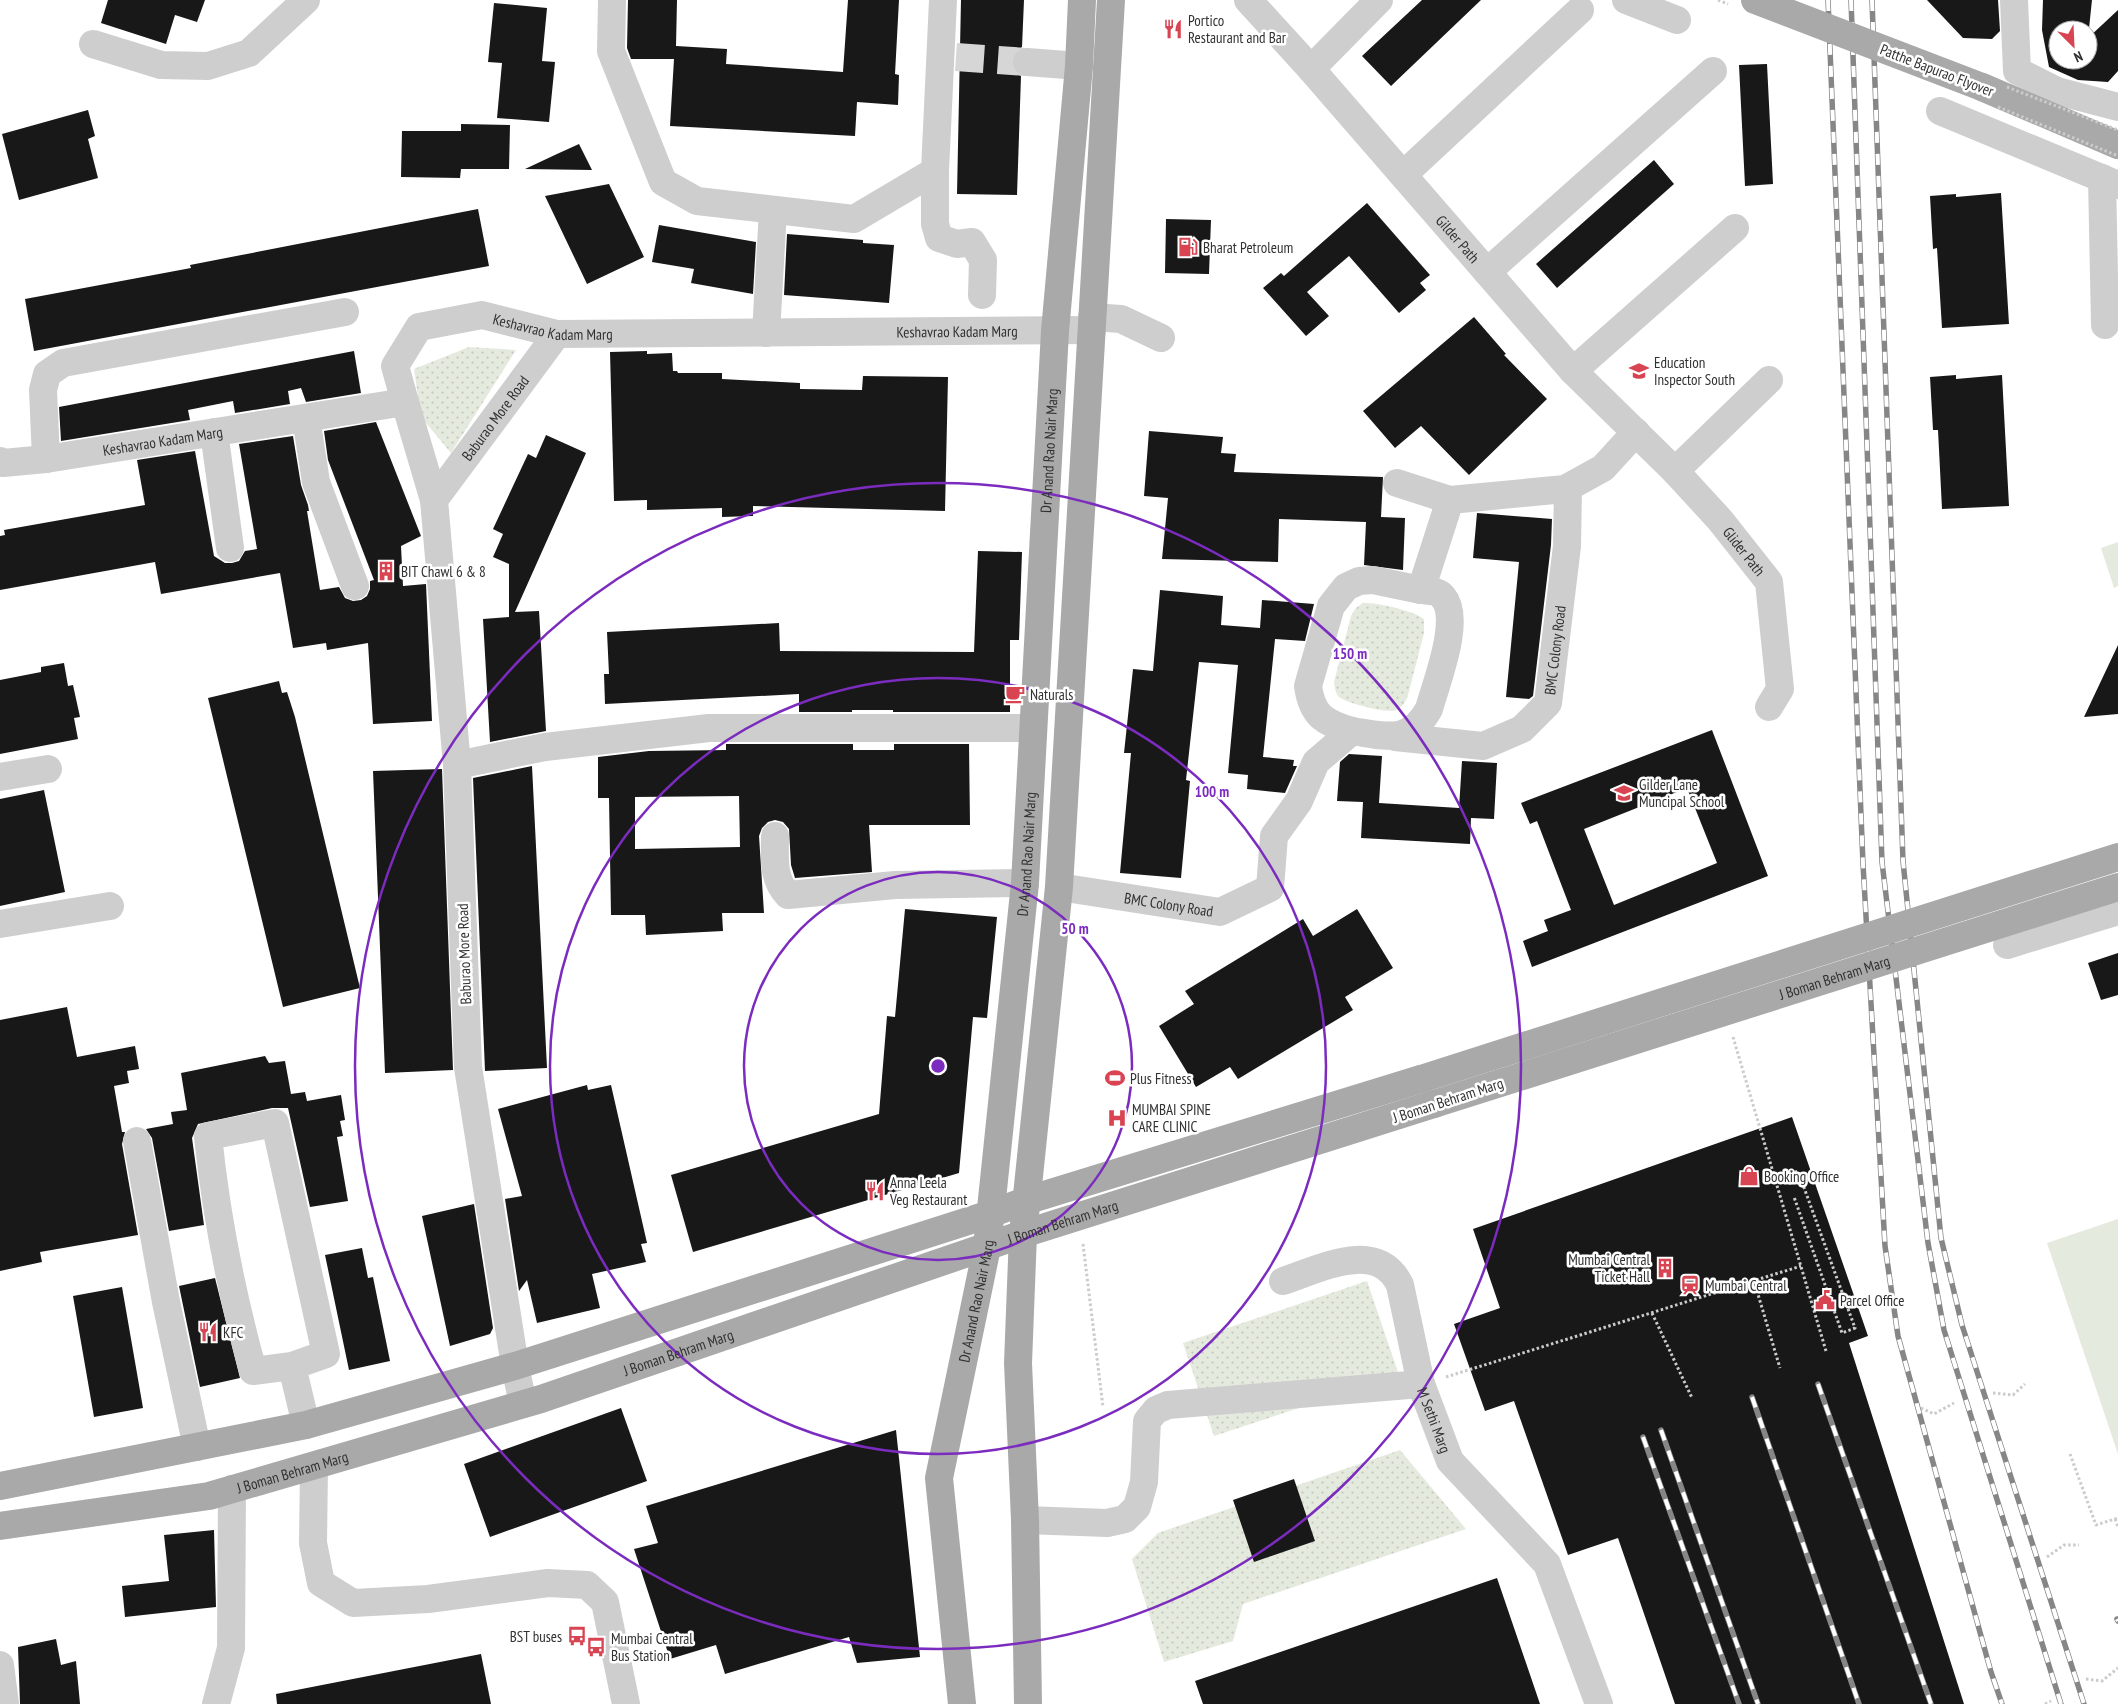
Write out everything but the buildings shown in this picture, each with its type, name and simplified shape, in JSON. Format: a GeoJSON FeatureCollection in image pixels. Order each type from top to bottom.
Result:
{"type":"FeatureCollection","features":[{"type":"Feature","properties":{"kind":"main road","name":"Dr Anand Rao Nair Marg"},"geometry":{"type":"LineString","coordinates":[[962,1704],[939,1478],[987,1247],[1024,883],[1055,331],[1079,66],[1082,0]]}},
{"type":"Feature","properties":{"kind":"main road"},"geometry":{"type":"LineString","coordinates":[[1028,1704],[1025,1520],[1018,1363],[1023,1234],[1059,887],[1111,0]]}},
{"type":"Feature","properties":{"kind":"main road","name":"Patthe Bapurao Flyover"},"geometry":{"type":"LineString","coordinates":[[1755,0],[1982,87],[2118,145]]}},
{"type":"Feature","properties":{"kind":"main road","name":"J Boman Behram Marg"},"geometry":{"type":"LineString","coordinates":[[0,1486],[306,1425],[515,1366],[990,1214],[1025,1201],[1421,1079],[2118,857]]}},
{"type":"Feature","properties":{"kind":"main road","name":"J Boman Behram Marg"},"geometry":{"type":"LineString","coordinates":[[0,1526],[209,1496],[523,1404],[1023,1234],[2118,887]]}},
{"type":"Feature","properties":{"kind":"street"},"geometry":{"type":"LineString","coordinates":[[93,44],[161,65],[208,66],[249,53],[306,0]]}},
{"type":"Feature","properties":{"kind":"street"},"geometry":{"type":"LineString","coordinates":[[612,0],[611,51],[663,182],[697,201],[854,219],[935,171]]}},
{"type":"Feature","properties":{"kind":"street"},"geometry":{"type":"LineString","coordinates":[[943,0],[949,56],[935,171],[935,224],[939,238],[956,244],[972,242],[983,260],[982,295]]}},
{"type":"Feature","properties":{"kind":"street","name":"Gilder Path"},"geometry":{"type":"LineString","coordinates":[[1248,0],[1311,69],[1573,371],[1675,471]]}},
{"type":"Feature","properties":{"kind":"street"},"geometry":{"type":"LineString","coordinates":[[1311,69],[1379,0]]}},
{"type":"Feature","properties":{"kind":"street"},"geometry":{"type":"LineString","coordinates":[[1626,0],[1677,20]]}},
{"type":"Feature","properties":{"kind":"street"},"geometry":{"type":"LineString","coordinates":[[2014,0],[2017,71],[2057,91],[2118,107]]}},
{"type":"Feature","properties":{"kind":"street"},"geometry":{"type":"LineString","coordinates":[[1403,175],[1580,10]]}},
{"type":"Feature","properties":{"kind":"street"},"geometry":{"type":"LineString","coordinates":[[1027,62],[1079,66]]}},
{"type":"Feature","properties":{"kind":"street"},"geometry":{"type":"LineString","coordinates":[[1488,272],[1712,71]]}},
{"type":"Feature","properties":{"kind":"street"},"geometry":{"type":"LineString","coordinates":[[1940,111],[2110,182],[2105,325]]}},
{"type":"Feature","properties":{"kind":"street"},"geometry":{"type":"LineString","coordinates":[[766,333],[773,210]]}},
{"type":"Feature","properties":{"kind":"street"},"geometry":{"type":"LineString","coordinates":[[1573,371],[1735,228]]}},
{"type":"Feature","properties":{"kind":"street"},"geometry":{"type":"LineString","coordinates":[[46,459],[43,390],[46,374],[63,363],[344,312]]}},
{"type":"Feature","properties":{"kind":"street","name":"Keshavrao Kadam Marg"},"geometry":{"type":"LineString","coordinates":[[1,463],[46,459],[406,402],[396,366],[419,327],[482,315],[557,334],[1055,331],[1120,319],[1160,338]]}},
{"type":"Feature","properties":{"kind":"street","name":"Baburao More Road"},"geometry":{"type":"LineString","coordinates":[[434,500],[557,334]]}},
{"type":"Feature","properties":{"kind":"street"},"geometry":{"type":"LineString","coordinates":[[1675,471],[1769,380]]}},
{"type":"Feature","properties":{"kind":"street","name":"Baburao More Road"},"geometry":{"type":"LineString","coordinates":[[406,402],[434,500],[456,765],[468,1067],[515,1366],[523,1404]]}},
{"type":"Feature","properties":{"kind":"street"},"geometry":{"type":"LineString","coordinates":[[306,418],[316,482],[355,586]]}},
{"type":"Feature","properties":{"kind":"street"},"geometry":{"type":"LineString","coordinates":[[214,432],[230,548]]}},
{"type":"Feature","properties":{"kind":"street"},"geometry":{"type":"LineString","coordinates":[[1397,483],[1450,500],[1568,488],[1603,468],[1636,432]]}},
{"type":"Feature","properties":{"kind":"street","name":"Glider Path"},"geometry":{"type":"LineString","coordinates":[[1675,471],[1720,520],[1769,582],[1780,689],[1769,706]]}},
{"type":"Feature","properties":{"kind":"street","name":"BMC Colony Road"},"geometry":{"type":"LineString","coordinates":[[1395,737],[1407,733],[1424,718],[1429,709],[1449,635],[1448,607],[1443,597],[1437,592],[1421,590],[1388,581],[1359,581],[1346,586],[1331,606],[1308,686],[1309,698],[1314,710],[1332,725],[1352,731],[1395,737],[1483,746],[1522,729],[1548,703],[1567,546],[1568,488]]}},
{"type":"Feature","properties":{"kind":"street"},"geometry":{"type":"LineString","coordinates":[[1421,590],[1450,500]]}},
{"type":"Feature","properties":{"kind":"street"},"geometry":{"type":"LineString","coordinates":[[456,765],[545,747],[709,728],[1033,728]]}},
{"type":"Feature","properties":{"kind":"street","name":"BMC Colony Road"},"geometry":{"type":"LineString","coordinates":[[1059,887],[1220,912],[1270,888],[1274,836],[1298,801],[1316,762],[1352,731]]}},
{"type":"Feature","properties":{"kind":"street"},"geometry":{"type":"LineString","coordinates":[[0,777],[48,769]]}},
{"type":"Feature","properties":{"kind":"street"},"geometry":{"type":"LineString","coordinates":[[775,836],[775,871],[780,887],[788,895],[895,886],[1024,883]]}},
{"type":"Feature","properties":{"kind":"street"},"geometry":{"type":"LineString","coordinates":[[0,924],[110,906]]}},
{"type":"Feature","properties":{"kind":"street"},"geometry":{"type":"LineString","coordinates":[[2007,945],[2118,910]]}},
{"type":"Feature","properties":{"kind":"street"},"geometry":{"type":"LineString","coordinates":[[275,1123],[326,1354],[292,1366],[253,1372],[239,1313],[218,1206],[208,1136],[275,1123]]}},
{"type":"Feature","properties":{"kind":"street"},"geometry":{"type":"LineString","coordinates":[[137,1141],[166,1302],[197,1447]]}},
{"type":"Feature","properties":{"kind":"street"},"geometry":{"type":"LineString","coordinates":[[1282,1281],[1354,1259],[1372,1259],[1384,1264],[1394,1273],[1400,1285],[1421,1384]]}},
{"type":"Feature","properties":{"kind":"street"},"geometry":{"type":"LineString","coordinates":[[292,1366],[306,1425]]}},
{"type":"Feature","properties":{"kind":"street","name":"M Sethi Marg"},"geometry":{"type":"LineString","coordinates":[[1025,1520],[1107,1523],[1125,1519],[1137,1507],[1144,1482],[1147,1420],[1156,1410],[1168,1405],[1421,1384],[1450,1461],[1547,1564],[1599,1704]]}},
{"type":"Feature","properties":{"kind":"street"},"geometry":{"type":"LineString","coordinates":[[314,1466],[313,1543],[321,1583],[354,1603],[428,1600],[548,1583],[587,1585],[605,1602],[626,1704]]}},
{"type":"Feature","properties":{"kind":"street"},"geometry":{"type":"LineString","coordinates":[[216,1704],[231,1648],[232,1489]]}},
{"type":"Feature","properties":{"kind":"street"},"geometry":{"type":"LineString","coordinates":[[0,1665],[5,1704]]}},
{"type":"Feature","properties":{"kind":"path"},"geometry":{"type":"LineString","coordinates":[[1733,1036],[1826,1351]]}},
{"type":"Feature","properties":{"kind":"path"},"geometry":{"type":"LineString","coordinates":[[1776,1179],[1798,1171],[1855,1328],[1842,1333],[1794,1197]]}},
{"type":"Feature","properties":{"kind":"path"},"geometry":{"type":"LineString","coordinates":[[1082,1234],[1103,1407]]}},
{"type":"Feature","properties":{"kind":"path"},"geometry":{"type":"LineString","coordinates":[[1471,1371],[1800,1266]]}},
{"type":"Feature","properties":{"kind":"path"},"geometry":{"type":"LineString","coordinates":[[1754,1281],[1780,1368]]}},
{"type":"Feature","properties":{"kind":"path"},"geometry":{"type":"LineString","coordinates":[[1652,1313],[1692,1398]]}},
{"type":"Feature","properties":{"kind":"path"},"geometry":{"type":"LineString","coordinates":[[1993,1393],[2013,1395],[2025,1384]]}},
{"type":"Feature","properties":{"kind":"path"},"geometry":{"type":"LineString","coordinates":[[1922,1408],[1934,1414],[1954,1404]]}},
{"type":"Feature","properties":{"kind":"path"},"geometry":{"type":"LineString","coordinates":[[2070,1454],[2096,1525],[2116,1518],[2118,1527]]}},
{"type":"Feature","properties":{"kind":"path"},"geometry":{"type":"LineString","coordinates":[[2047,1557],[2064,1545],[2079,1545]]}},
{"type":"Feature","properties":{"kind":"path"},"geometry":{"type":"LineString","coordinates":[[2086,1679],[2102,1681],[2118,1668]]}},
{"type":"Feature","properties":{"kind":"path"},"geometry":{"type":"LineString","coordinates":[[2045,1704],[2051,1700]]}},
{"type":"Feature","properties":{"kind":"shaded area"},"geometry":{"type":"Polygon","coordinates":[[[469,347],[516,350],[451,453],[421,417],[414,369],[469,347]]]}},
{"type":"Feature","properties":{"kind":"shaded area"},"geometry":{"type":"Polygon","coordinates":[[[2118,542],[2118,586],[2114,588],[2101,548],[2118,542]]]}},
{"type":"Feature","properties":{"kind":"shaded area"},"geometry":{"type":"Polygon","coordinates":[[[1363,603],[1395,608],[1424,619],[1424,633],[1408,695],[1403,704],[1396,710],[1376,709],[1358,705],[1339,697],[1336,692],[1334,682],[1351,616],[1356,608],[1363,603]]]}},
{"type":"Feature","properties":{"kind":"shaded area"},"geometry":{"type":"Polygon","coordinates":[[[2118,1219],[2118,1454],[2047,1243],[2118,1219]]]}},
{"type":"Feature","properties":{"kind":"shaded area"},"geometry":{"type":"Polygon","coordinates":[[[1367,1281],[1399,1375],[1214,1436],[1183,1343],[1367,1281]]]}},
{"type":"Feature","properties":{"kind":"shaded area"},"geometry":{"type":"Polygon","coordinates":[[[1400,1450],[1466,1529],[1243,1604],[1233,1641],[1164,1662],[1132,1559],[1158,1533],[1400,1450]]]}},
{"type":"Feature","properties":{"kind":"tunnel"},"geometry":{"type":"LineString","coordinates":[[956,57],[1027,62]]}},
{"type":"Feature","properties":{"kind":"railway"},"geometry":{"type":"LineString","coordinates":[[1828,0],[1863,864],[1885,1246],[1898,1336],[1991,1672],[2002,1704]]}},
{"type":"Feature","properties":{"kind":"railway"},"geometry":{"type":"LineString","coordinates":[[1851,0],[1882,862],[1928,1243],[1944,1330],[2061,1704]]}},
{"type":"Feature","properties":{"kind":"railway"},"geometry":{"type":"LineString","coordinates":[[1872,0],[1903,861],[1941,1238],[1962,1325],[2084,1704]]}},
{"type":"Feature","properties":{"kind":"railway"},"geometry":{"type":"LineString","coordinates":[[1818,1384],[1931,1704]]}},
{"type":"Feature","properties":{"kind":"railway"},"geometry":{"type":"LineString","coordinates":[[1752,1397],[1859,1704]]}},
{"type":"Feature","properties":{"kind":"railway"},"geometry":{"type":"LineString","coordinates":[[1661,1430],[1758,1704]]}},
{"type":"Feature","properties":{"kind":"railway"},"geometry":{"type":"LineString","coordinates":[[1643,1437],[1739,1704]]}},
{"type":"Feature","properties":{"kind":"place","name":"Portico Restaurant and Bar"},"geometry":{"type":"Point","coordinates":[1173,29]}},
{"type":"Feature","properties":{"kind":"place","name":"Bharat Petroleum"},"geometry":{"type":"Point","coordinates":[1188,247]}},
{"type":"Feature","properties":{"kind":"place","name":"Education Inspector South"},"geometry":{"type":"Point","coordinates":[1639,371]}},
{"type":"Feature","properties":{"kind":"place","name":"BIT Chawl 6 & 8"},"geometry":{"type":"Point","coordinates":[386,571]}},
{"type":"Feature","properties":{"kind":"place","name":"Naturals"},"geometry":{"type":"Point","coordinates":[1015,694]}},
{"type":"Feature","properties":{"kind":"place","name":"Gilder Lane Muncipal School"},"geometry":{"type":"Point","coordinates":[1624,793]}},
{"type":"Feature","properties":{"kind":"place","name":"Plus Fitness"},"geometry":{"type":"Point","coordinates":[1115,1078]}},
{"type":"Feature","properties":{"kind":"place","name":"MUMBAI SPINE CARE CLINIC"},"geometry":{"type":"Point","coordinates":[1117,1118]}},
{"type":"Feature","properties":{"kind":"place","name":"Booking Office"},"geometry":{"type":"Point","coordinates":[1749,1176]}},
{"type":"Feature","properties":{"kind":"place","name":"Anna Leela Veg Restaurant"},"geometry":{"type":"Point","coordinates":[875,1191]}},
{"type":"Feature","properties":{"kind":"place","name":"Mumbai Central Ticket Hall"},"geometry":{"type":"Point","coordinates":[1665,1268]}},
{"type":"Feature","properties":{"kind":"place","name":"Mumbai Central"},"geometry":{"type":"Point","coordinates":[1690,1285]}},
{"type":"Feature","properties":{"kind":"place","name":"Parcel Office"},"geometry":{"type":"Point","coordinates":[1825,1300]}},
{"type":"Feature","properties":{"kind":"place","name":"KFC"},"geometry":{"type":"Point","coordinates":[208,1332]}},
{"type":"Feature","properties":{"kind":"place","name":"BST buses"},"geometry":{"type":"Point","coordinates":[577,1636]}},
{"type":"Feature","properties":{"kind":"place","name":"Mumbai Central Bus Station"},"geometry":{"type":"Point","coordinates":[596,1647]}}]}
